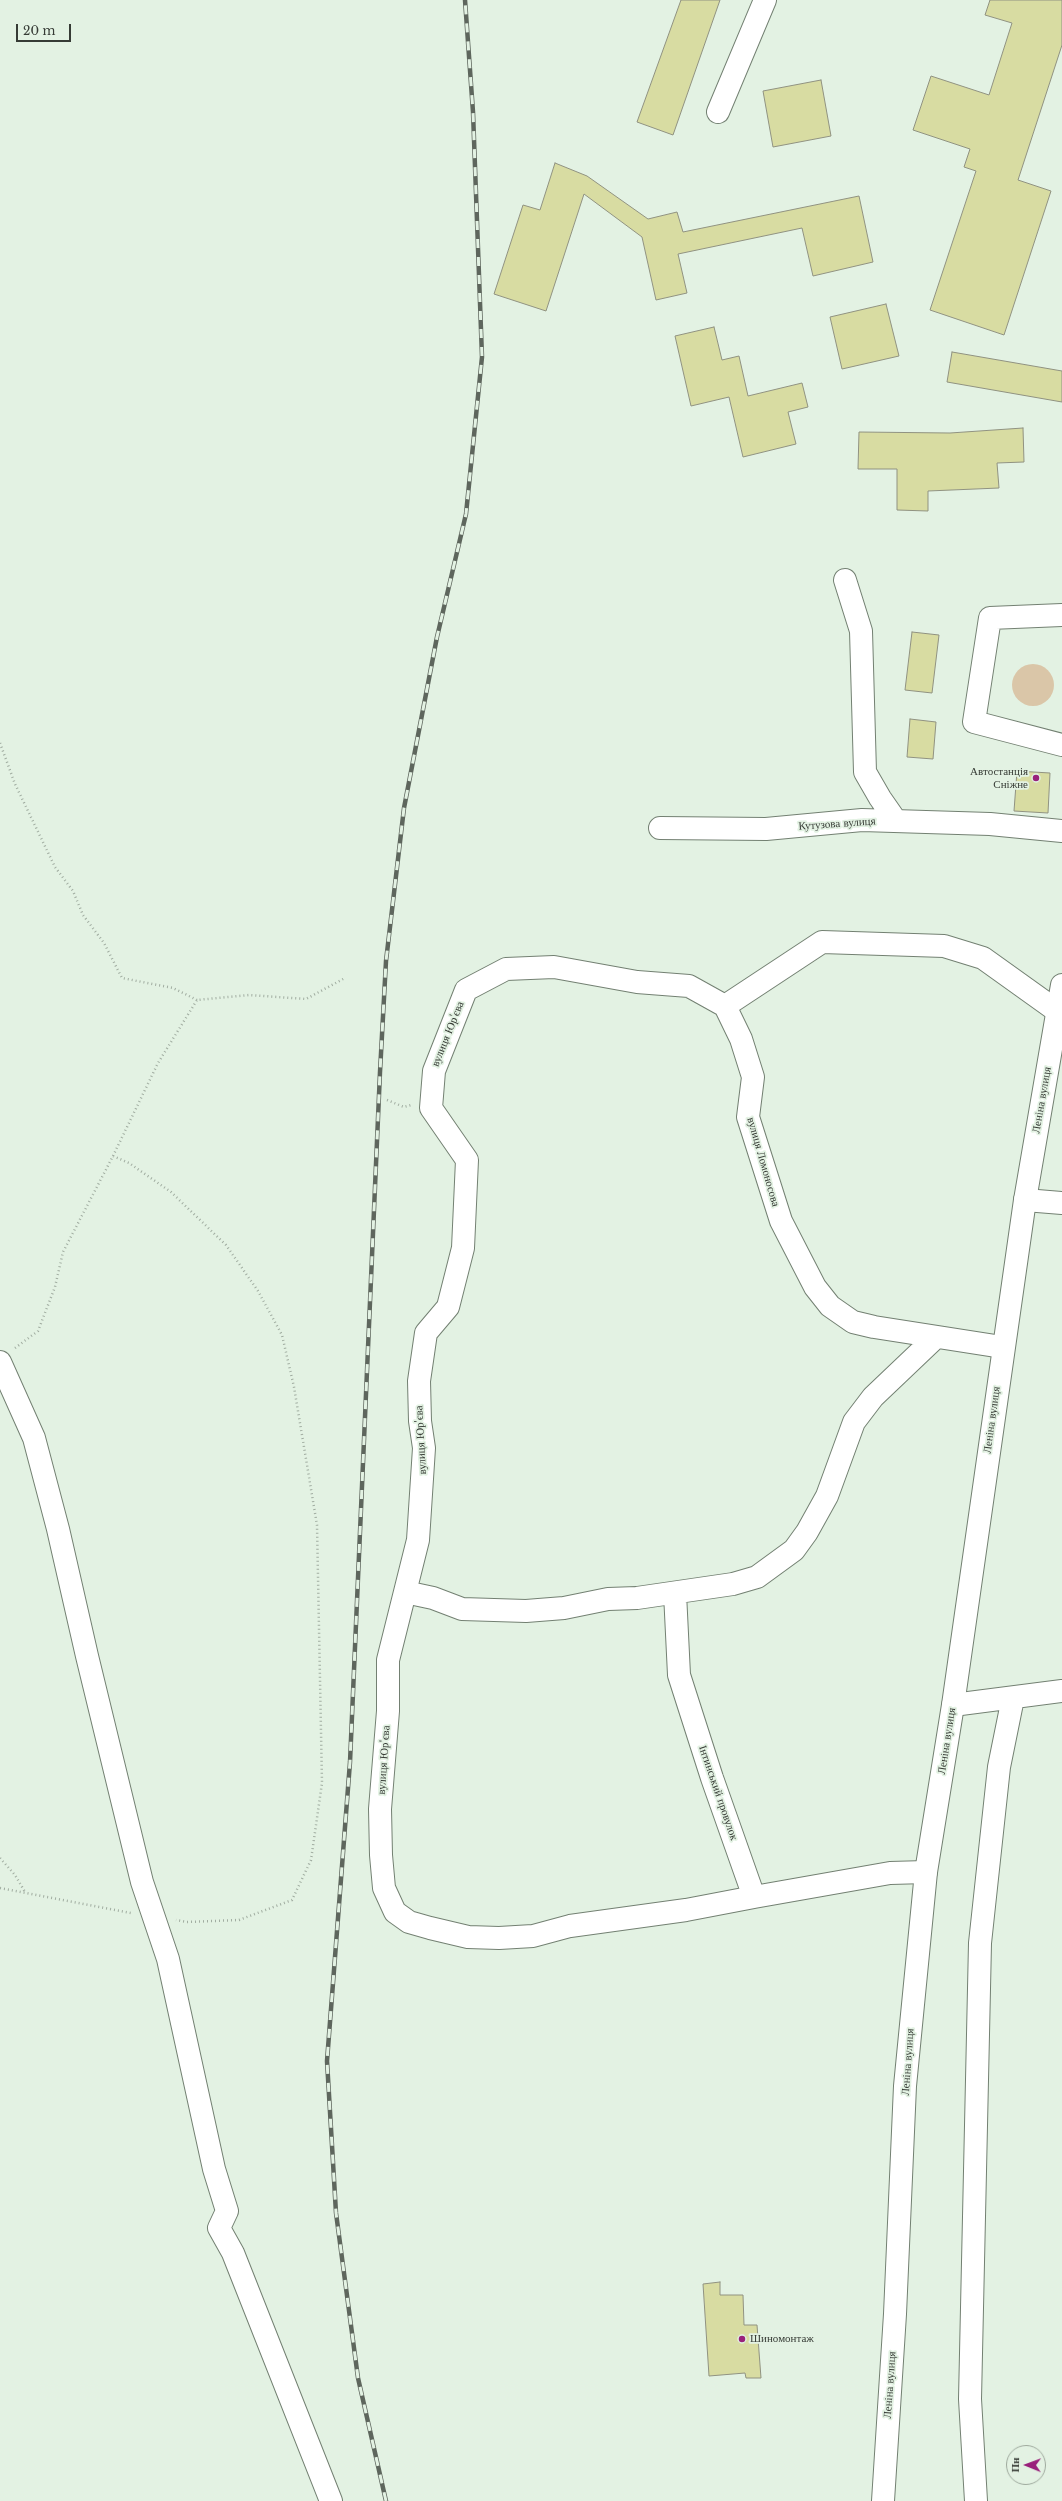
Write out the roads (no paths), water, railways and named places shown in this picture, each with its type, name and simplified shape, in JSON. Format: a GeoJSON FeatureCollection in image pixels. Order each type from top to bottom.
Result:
{"type":"FeatureCollection","features":[{"type":"Feature","properties":{"kind":"street"},"geometry":{"type":"LineString","coordinates":[[718,112],[765,0]]}},
{"type":"Feature","properties":{"kind":"street"},"geometry":{"type":"LineString","coordinates":[[845,580],[861,631],[865,772],[896,821]]}},
{"type":"Feature","properties":{"kind":"street"},"geometry":{"type":"LineString","coordinates":[[1062,615],[990,618],[974,722],[1062,745]]}},
{"type":"Feature","properties":{"kind":"street","name":"Кутузова вулиця"},"geometry":{"type":"LineString","coordinates":[[660,828],[766,829],[862,820],[990,824],[1062,831]]}},
{"type":"Feature","properties":{"kind":"street"},"geometry":{"type":"LineString","coordinates":[[724,1006],[822,942],[944,946],[983,958],[1058,1011]]}},
{"type":"Feature","properties":{"kind":"street","name":"вулиця Юр'єва"},"geometry":{"type":"LineString","coordinates":[[724,1006],[688,986],[637,982],[554,967],[506,969],[466,990],[434,1071],[431,1100],[431,1108],[468,1160],[467,1204],[463,1248],[448,1307],[426,1333],[419,1381],[420,1421],[424,1448],[418,1540],[388,1660],[388,1711],[380,1809],[384,1888],[394,1912],[408,1922],[468,1937],[499,1938],[533,1936],[570,1926],[686,1910],[754,1897]]}},
{"type":"Feature","properties":{"kind":"street","name":"Леніна вулиця"},"geometry":{"type":"LineString","coordinates":[[883,2501],[895,2314],[906,2086],[926,1872],[953,1705],[1002,1347],[1024,1200],[1062,986]]}},
{"type":"Feature","properties":{"kind":"street","name":"вулиця Ломоносова"},"geometry":{"type":"LineString","coordinates":[[724,1006],[741,1039],[753,1077],[748,1117],[763,1170],[781,1221],[815,1287],[830,1306],[853,1322],[935,1338],[1002,1347]]}},
{"type":"Feature","properties":{"kind":"street"},"geometry":{"type":"LineString","coordinates":[[1045,1081],[1062,1053]]}},
{"type":"Feature","properties":{"kind":"street"},"geometry":{"type":"LineString","coordinates":[[1024,1200],[1062,1203]]}},
{"type":"Feature","properties":{"kind":"street"},"geometry":{"type":"LineString","coordinates":[[405,1592],[433,1598],[462,1609],[496,1611],[564,1608],[608,1599],[674,1593],[733,1584],[757,1577],[794,1550],[807,1532],[827,1496],[854,1422],[873,1397],[935,1338]]}},
{"type":"Feature","properties":{"kind":"street"},"geometry":{"type":"LineString","coordinates":[[6,1355],[34,1438],[58,1529],[142,1882],[168,1959],[214,2169],[227,2211],[219,2228],[233,2253],[331,2501]]}},
{"type":"Feature","properties":{"kind":"street","name":"Інтинський провулок"},"geometry":{"type":"LineString","coordinates":[[674,1593],[679,1675],[712,1778],[754,1897]]}},
{"type":"Feature","properties":{"kind":"street"},"geometry":{"type":"LineString","coordinates":[[953,1705],[1062,1691]]}},
{"type":"Feature","properties":{"kind":"street"},"geometry":{"type":"LineString","coordinates":[[976,2501],[970,2399],[980,1942],[999,1767],[1013,1698]]}},
{"type":"Feature","properties":{"kind":"street"},"geometry":{"type":"LineString","coordinates":[[754,1897],[890,1873],[926,1872]]}},
{"type":"Feature","properties":{"kind":"railway"},"geometry":{"type":"LineString","coordinates":[[386,2501],[358,2378],[336,2213],[327,2061],[350,1762],[386,961],[404,808],[437,637],[466,514],[482,357],[473,112],[465,0]]}},
{"type":"Feature","properties":{"kind":"place","name":"Автостанція Сніжне"},"geometry":{"type":"Point","coordinates":[1036,778]}},
{"type":"Feature","properties":{"kind":"place","name":"Шиномонтаж"},"geometry":{"type":"Point","coordinates":[742,2339]}}]}
